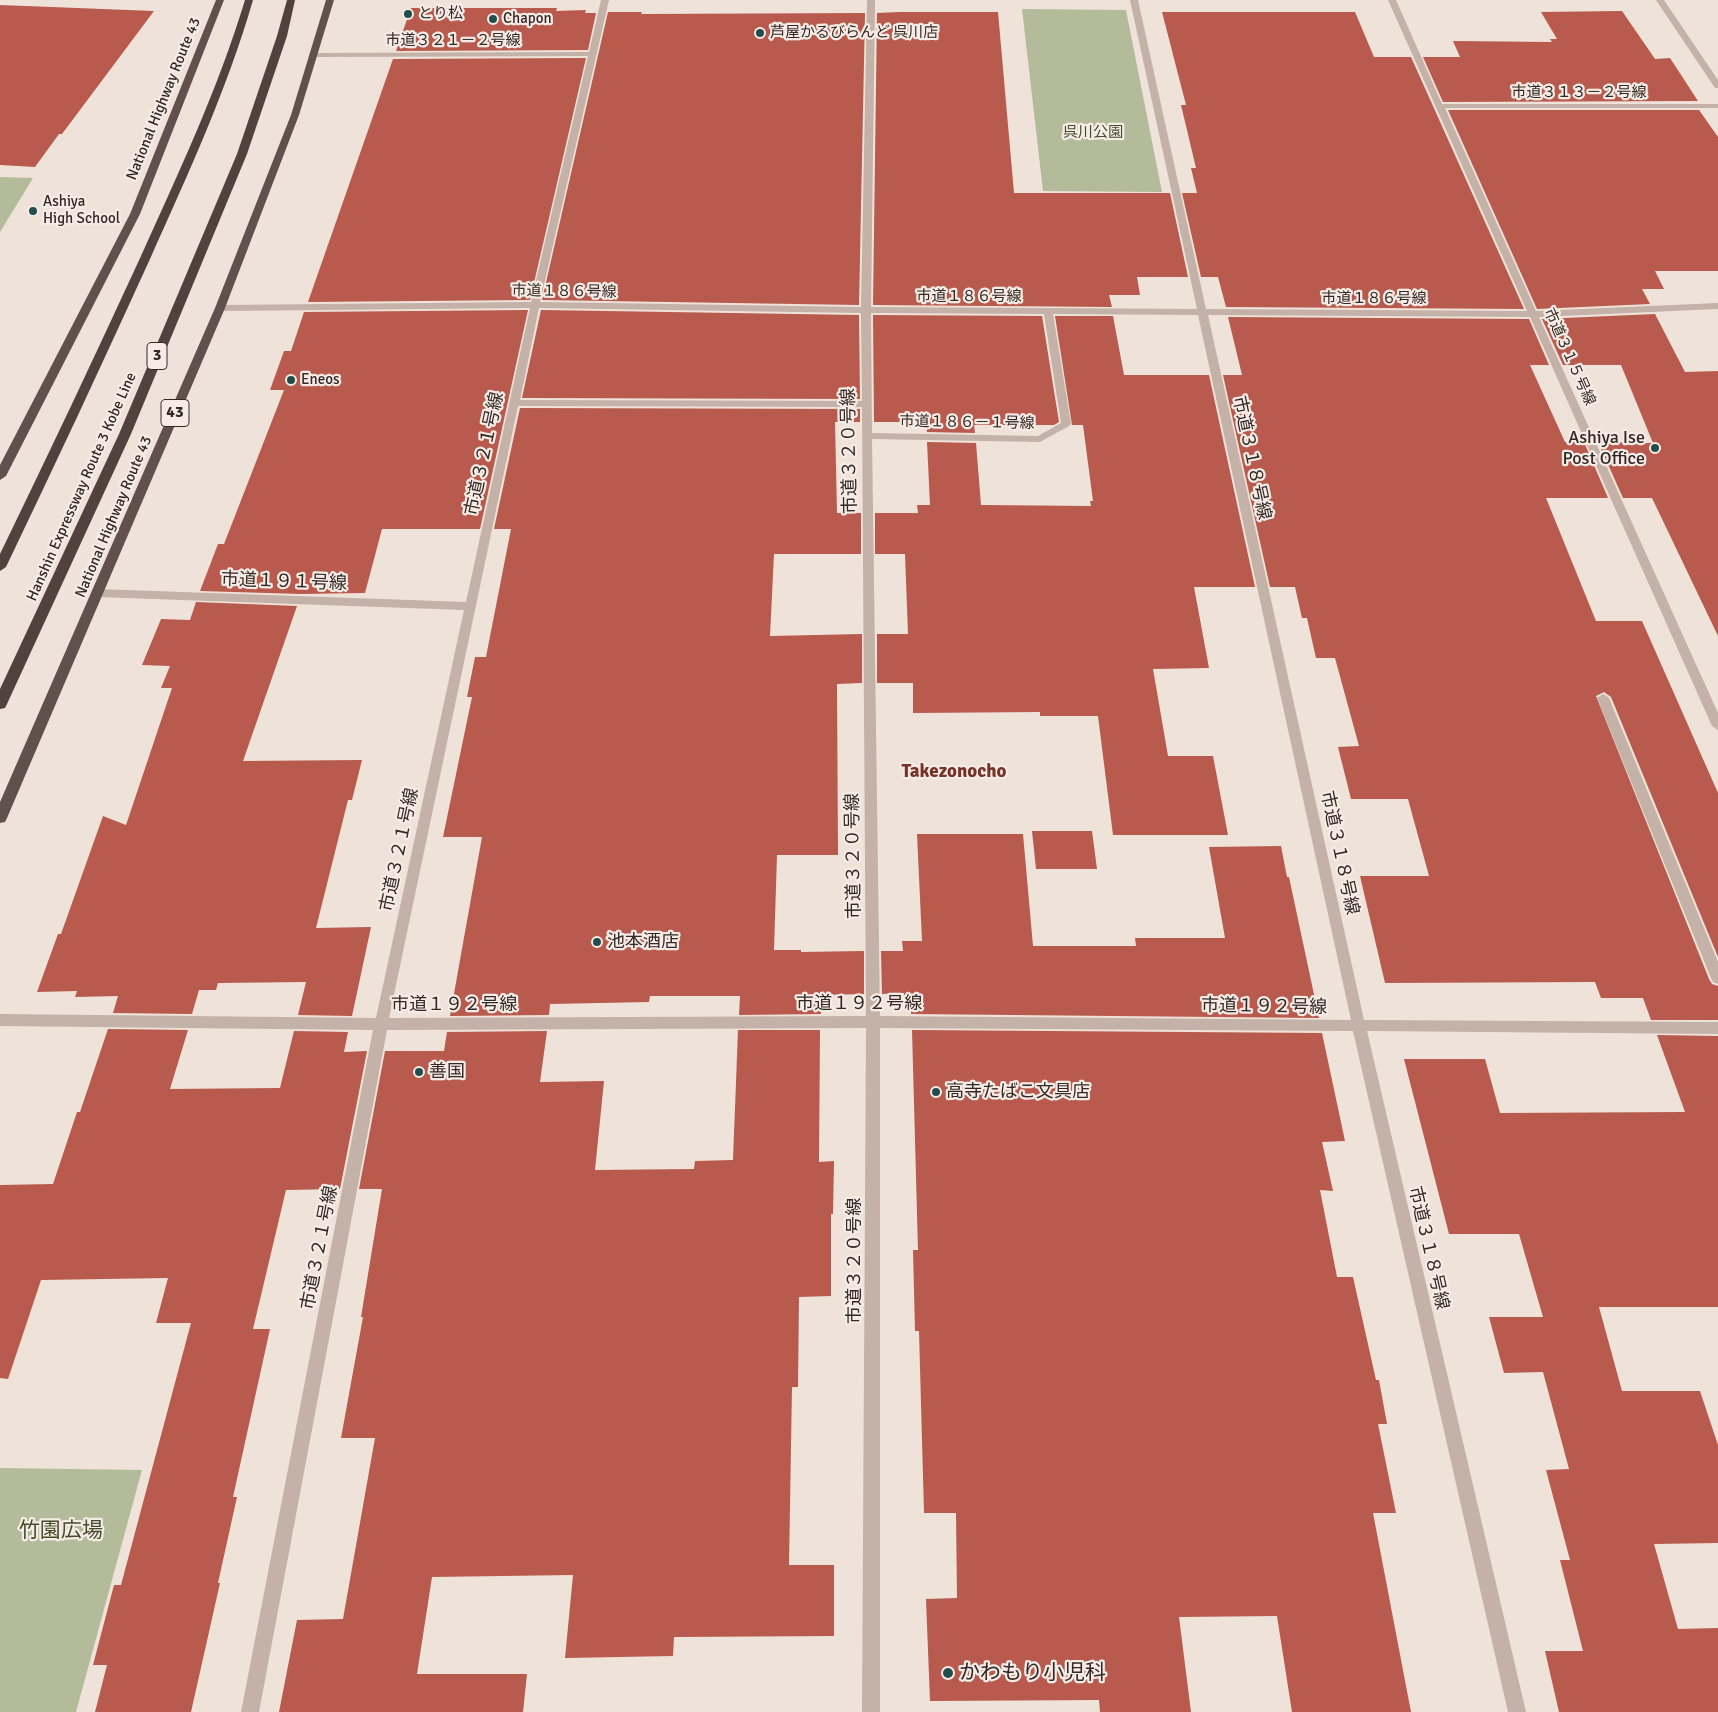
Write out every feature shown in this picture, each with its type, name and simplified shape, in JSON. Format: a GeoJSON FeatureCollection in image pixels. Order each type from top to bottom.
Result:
{"type":"FeatureCollection","features":[{"type":"Feature","properties":{"kind":"highway","name":"National Highway Route 43"},"geometry":{"type":"LineString","coordinates":[[0,476],[135,214],[220,0]]}},
{"type":"Feature","properties":{"kind":"highway"},"geometry":{"type":"LineString","coordinates":[[0,566],[65,435],[191,156],[239,38],[249,0]]}},
{"type":"Feature","properties":{"kind":"highway","name":"Hanshin Expressway Route 3 Kobe Line"},"geometry":{"type":"LineString","coordinates":[[0,704],[125,434],[242,154],[282,36],[291,0]]}},
{"type":"Feature","properties":{"kind":"highway","name":"National Highway Route 43"},"geometry":{"type":"LineString","coordinates":[[0,818],[220,308],[295,115],[330,0]]}},
{"type":"Feature","properties":{"kind":"street","name":"市道３２１号線"},"geometry":{"type":"LineString","coordinates":[[250,1712],[380,1024],[535,305],[605,0]]}},
{"type":"Feature","properties":{"kind":"street","name":"市道３２０号線"},"geometry":{"type":"LineString","coordinates":[[870,1712],[873,1022],[866,310],[871,0]]}},
{"type":"Feature","properties":{"kind":"street","name":"市道３１８号線"},"geometry":{"type":"LineString","coordinates":[[1134,0],[1359,1027],[1517,1712]]}},
{"type":"Feature","properties":{"kind":"street","name":"市道３１５号線"},"geometry":{"type":"LineString","coordinates":[[1392,0],[1718,726]]}},
{"type":"Feature","properties":{"kind":"street"},"geometry":{"type":"LineString","coordinates":[[1660,0],[1718,86]]}},
{"type":"Feature","properties":{"kind":"street","name":"市道３２１－２号線"},"geometry":{"type":"LineString","coordinates":[[313,55],[593,54]]}},
{"type":"Feature","properties":{"kind":"street","name":"市道３１３－２号線"},"geometry":{"type":"LineString","coordinates":[[1440,106],[1718,106]]}},
{"type":"Feature","properties":{"kind":"street","name":"市道１８６号線"},"geometry":{"type":"LineString","coordinates":[[220,308],[535,305],[866,310],[1533,314],[1718,306]]}},
{"type":"Feature","properties":{"kind":"street","name":"市道１８６－１号線"},"geometry":{"type":"LineString","coordinates":[[868,436],[1040,440],[1066,424],[1048,311]]}},
{"type":"Feature","properties":{"kind":"street"},"geometry":{"type":"LineString","coordinates":[[515,403],[868,404]]}},
{"type":"Feature","properties":{"kind":"street","name":"市道１９１号線"},"geometry":{"type":"LineString","coordinates":[[97,593],[470,606]]}},
{"type":"Feature","properties":{"kind":"street"},"geometry":{"type":"LineString","coordinates":[[1603,698],[1718,978]]}},
{"type":"Feature","properties":{"kind":"street","name":"市道１９２号線"},"geometry":{"type":"LineString","coordinates":[[0,1020],[380,1024],[873,1022],[1359,1027],[1718,1028]]}},
{"type":"Feature","properties":{"kind":"green space","name":"呉川公園"},"geometry":{"type":"Polygon","coordinates":[[[1022,9],[1126,10],[1162,192],[1043,191],[1022,9]]]}},
{"type":"Feature","properties":{"kind":"green space"},"geometry":{"type":"Polygon","coordinates":[[[0,177],[33,178],[0,232],[0,177]]]}},
{"type":"Feature","properties":{"kind":"green space","name":"竹園広場"},"geometry":{"type":"Polygon","coordinates":[[[0,1468],[142,1470],[76,1712],[0,1712],[0,1468]]]}},
{"type":"Feature","properties":{"kind":"building"},"geometry":{"type":"Polygon","coordinates":[[[0,5],[154,11],[35,167],[0,165],[0,5]]]}},
{"type":"Feature","properties":{"kind":"building"},"geometry":{"type":"Polygon","coordinates":[[[411,8],[557,8],[556,11],[586,10],[585,13],[596,13],[588,50],[396,51],[411,8]]]}},
{"type":"Feature","properties":{"kind":"building"},"geometry":{"type":"Polygon","coordinates":[[[1622,11],[1655,59],[1670,58],[1698,101],[1443,102],[1423,57],[1460,57],[1453,41],[1552,42],[1550,39],[1557,39],[1541,12],[1622,11]]]}},
{"type":"Feature","properties":{"kind":"building"},"geometry":{"type":"Polygon","coordinates":[[[608,12],[642,12],[641,14],[865,13],[859,305],[542,300],[608,12]]]}},
{"type":"Feature","properties":{"kind":"building"},"geometry":{"type":"Polygon","coordinates":[[[998,12],[1014,193],[1170,193],[1188,277],[1137,277],[1140,295],[1109,295],[1112,307],[873,305],[877,13],[998,12]]]}},
{"type":"Feature","properties":{"kind":"building"},"geometry":{"type":"Polygon","coordinates":[[[1162,12],[1355,12],[1374,57],[1411,57],[1524,309],[1226,307],[1218,277],[1201,277],[1182,193],[1197,193],[1191,168],[1196,168],[1181,105],[1186,105],[1162,12]]]}},
{"type":"Feature","properties":{"kind":"building"},"geometry":{"type":"Polygon","coordinates":[[[586,58],[530,300],[308,302],[393,59],[586,58]]]}},
{"type":"Feature","properties":{"kind":"building"},"geometry":{"type":"Polygon","coordinates":[[[1448,110],[1699,110],[1718,137],[1718,271],[1655,271],[1664,289],[1642,289],[1650,304],[1537,309],[1448,110]]]}},
{"type":"Feature","properties":{"kind":"building"},"geometry":{"type":"Polygon","coordinates":[[[528,310],[480,529],[382,529],[365,593],[301,594],[200,591],[218,544],[224,544],[284,390],[270,390],[284,351],[291,351],[304,312],[528,310]]]}},
{"type":"Feature","properties":{"kind":"building"},"geometry":{"type":"Polygon","coordinates":[[[541,310],[859,315],[860,399],[522,398],[541,310]]]}},
{"type":"Feature","properties":{"kind":"building"},"geometry":{"type":"Polygon","coordinates":[[[1655,314],[1685,372],[1718,371],[1718,636],[1652,498],[1623,498],[1598,442],[1653,443],[1621,365],[1563,365],[1542,319],[1655,314]]]}},
{"type":"Feature","properties":{"kind":"building"},"geometry":{"type":"Polygon","coordinates":[[[873,315],[1042,316],[1059,422],[1054,425],[974,425],[975,433],[927,432],[926,422],[874,422],[873,315]]]}},
{"type":"Feature","properties":{"kind":"building"},"geometry":{"type":"Polygon","coordinates":[[[1055,316],[1113,316],[1124,375],[1209,375],[1255,587],[1194,587],[1209,668],[1153,669],[1168,756],[1213,756],[1228,835],[1113,835],[1098,716],[1040,716],[1040,712],[913,713],[913,683],[877,683],[877,634],[908,634],[905,554],[875,554],[875,513],[918,513],[917,505],[930,505],[927,442],[976,443],[981,505],[1091,506],[1090,501],[1093,501],[1083,425],[1072,425],[1055,316]]]}},
{"type":"Feature","properties":{"kind":"building"},"geometry":{"type":"Polygon","coordinates":[[[1228,317],[1529,319],[1549,365],[1530,365],[1565,442],[1584,442],[1608,498],[1546,498],[1596,621],[1642,621],[1718,793],[1718,957],[1611,697],[1604,692],[1596,696],[1709,979],[1712,984],[1718,986],[1718,1020],[1651,1020],[1643,998],[1601,998],[1595,982],[1385,983],[1360,876],[1429,876],[1408,799],[1351,799],[1338,747],[1359,746],[1335,658],[1316,658],[1307,618],[1302,618],[1295,587],[1270,587],[1223,375],[1242,375],[1228,317]]]}},
{"type":"Feature","properties":{"kind":"building"},"geometry":{"type":"Polygon","coordinates":[[[520,408],[860,409],[860,422],[835,422],[837,513],[861,513],[861,554],[774,554],[770,636],[862,634],[862,683],[837,684],[838,855],[777,855],[774,950],[801,950],[801,952],[864,951],[864,994],[821,995],[821,1014],[739,1015],[740,996],[650,996],[649,1002],[550,1004],[549,1015],[450,1016],[482,837],[443,837],[472,697],[467,697],[475,657],[486,657],[511,529],[494,529],[520,408]]]}},
{"type":"Feature","properties":{"kind":"building"},"geometry":{"type":"Polygon","coordinates":[[[196,602],[297,606],[243,761],[362,760],[352,800],[348,800],[316,928],[371,927],[352,1016],[298,1015],[306,982],[218,983],[216,990],[199,990],[192,1014],[113,1013],[118,996],[75,997],[77,991],[37,992],[58,934],[61,934],[103,816],[126,825],[172,688],[161,688],[170,666],[142,665],[161,619],[190,620],[196,602]]]}},
{"type":"Feature","properties":{"kind":"building"},"geometry":{"type":"Polygon","coordinates":[[[1032,831],[1092,831],[1097,869],[1036,869],[1032,831]]]}},
{"type":"Feature","properties":{"kind":"building"},"geometry":{"type":"Polygon","coordinates":[[[917,834],[1023,834],[1033,946],[1136,946],[1135,938],[1225,938],[1209,847],[1281,846],[1319,1018],[911,1014],[911,999],[904,999],[904,993],[882,994],[881,951],[903,951],[902,941],[922,941],[917,834]]]}},
{"type":"Feature","properties":{"kind":"building"},"geometry":{"type":"Polygon","coordinates":[[[108,1029],[188,1030],[170,1089],[280,1088],[294,1031],[348,1032],[344,1052],[367,1051],[340,1189],[286,1190],[253,1329],[270,1329],[233,1497],[237,1497],[218,1583],[220,1583],[191,1712],[95,1712],[107,1665],[93,1665],[114,1585],[121,1585],[191,1323],[156,1323],[168,1278],[41,1280],[8,1379],[0,1378],[0,1185],[53,1184],[108,1029]]]}},
{"type":"Feature","properties":{"kind":"building"},"geometry":{"type":"Polygon","coordinates":[[[738,1030],[820,1030],[819,1162],[834,1161],[833,1214],[831,1214],[831,1296],[799,1297],[798,1387],[792,1387],[789,1565],[834,1565],[834,1636],[674,1637],[673,1656],[565,1658],[573,1575],[432,1577],[417,1674],[527,1674],[523,1712],[279,1712],[297,1620],[343,1619],[375,1438],[341,1438],[363,1317],[361,1317],[382,1189],[359,1189],[385,1051],[444,1051],[447,1032],[547,1031],[540,1082],[604,1081],[595,1170],[694,1169],[695,1161],[733,1160],[738,1030]]]}},
{"type":"Feature","properties":{"kind":"building"},"geometry":{"type":"Polygon","coordinates":[[[912,1030],[1322,1033],[1345,1141],[1322,1142],[1333,1191],[1320,1190],[1337,1277],[1353,1277],[1376,1380],[1379,1380],[1387,1424],[1378,1424],[1396,1513],[1373,1513],[1411,1712],[1292,1712],[1277,1616],[1179,1617],[1191,1712],[1100,1712],[1099,1700],[930,1701],[926,1599],[957,1598],[956,1513],[924,1513],[919,1331],[915,1331],[913,1250],[918,1250],[912,1030]]]}},
{"type":"Feature","properties":{"kind":"building"},"geometry":{"type":"Polygon","coordinates":[[[1657,1035],[1718,1036],[1718,1307],[1599,1307],[1622,1391],[1700,1391],[1718,1445],[1718,1543],[1654,1544],[1678,1629],[1718,1628],[1718,1712],[1559,1712],[1545,1651],[1583,1651],[1560,1560],[1570,1560],[1546,1470],[1569,1469],[1543,1372],[1504,1373],[1489,1317],[1543,1317],[1519,1234],[1449,1234],[1404,1059],[1485,1059],[1500,1113],[1685,1112],[1657,1035]]]}},
{"type":"Feature","properties":{"kind":"place","name":"とり松"},"geometry":{"type":"Point","coordinates":[408,14]}},
{"type":"Feature","properties":{"kind":"place","name":"Chapon"},"geometry":{"type":"Point","coordinates":[493,19]}},
{"type":"Feature","properties":{"kind":"place","name":"芦屋かるびらんど 呉川店"},"geometry":{"type":"Point","coordinates":[760,33]}},
{"type":"Feature","properties":{"kind":"place","name":"Ashiya High School"},"geometry":{"type":"Point","coordinates":[33,211]}},
{"type":"Feature","properties":{"kind":"place","name":"Eneos"},"geometry":{"type":"Point","coordinates":[291,380]}},
{"type":"Feature","properties":{"kind":"place","name":"Ashiya Ise Post Office"},"geometry":{"type":"Point","coordinates":[1655,448]}},
{"type":"Feature","properties":{"kind":"place","name":"池本酒店"},"geometry":{"type":"Point","coordinates":[597,942]}},
{"type":"Feature","properties":{"kind":"place","name":"善国"},"geometry":{"type":"Point","coordinates":[419,1072]}},
{"type":"Feature","properties":{"kind":"place","name":"高寺たばこ文具店"},"geometry":{"type":"Point","coordinates":[936,1092]}},
{"type":"Feature","properties":{"kind":"place","name":"かわもり小児科"},"geometry":{"type":"Point","coordinates":[948,1673]}},
{"type":"Feature","properties":{"kind":"district","name":"Takezonocho"},"geometry":{"type":"Point","coordinates":[954,772]}}]}
